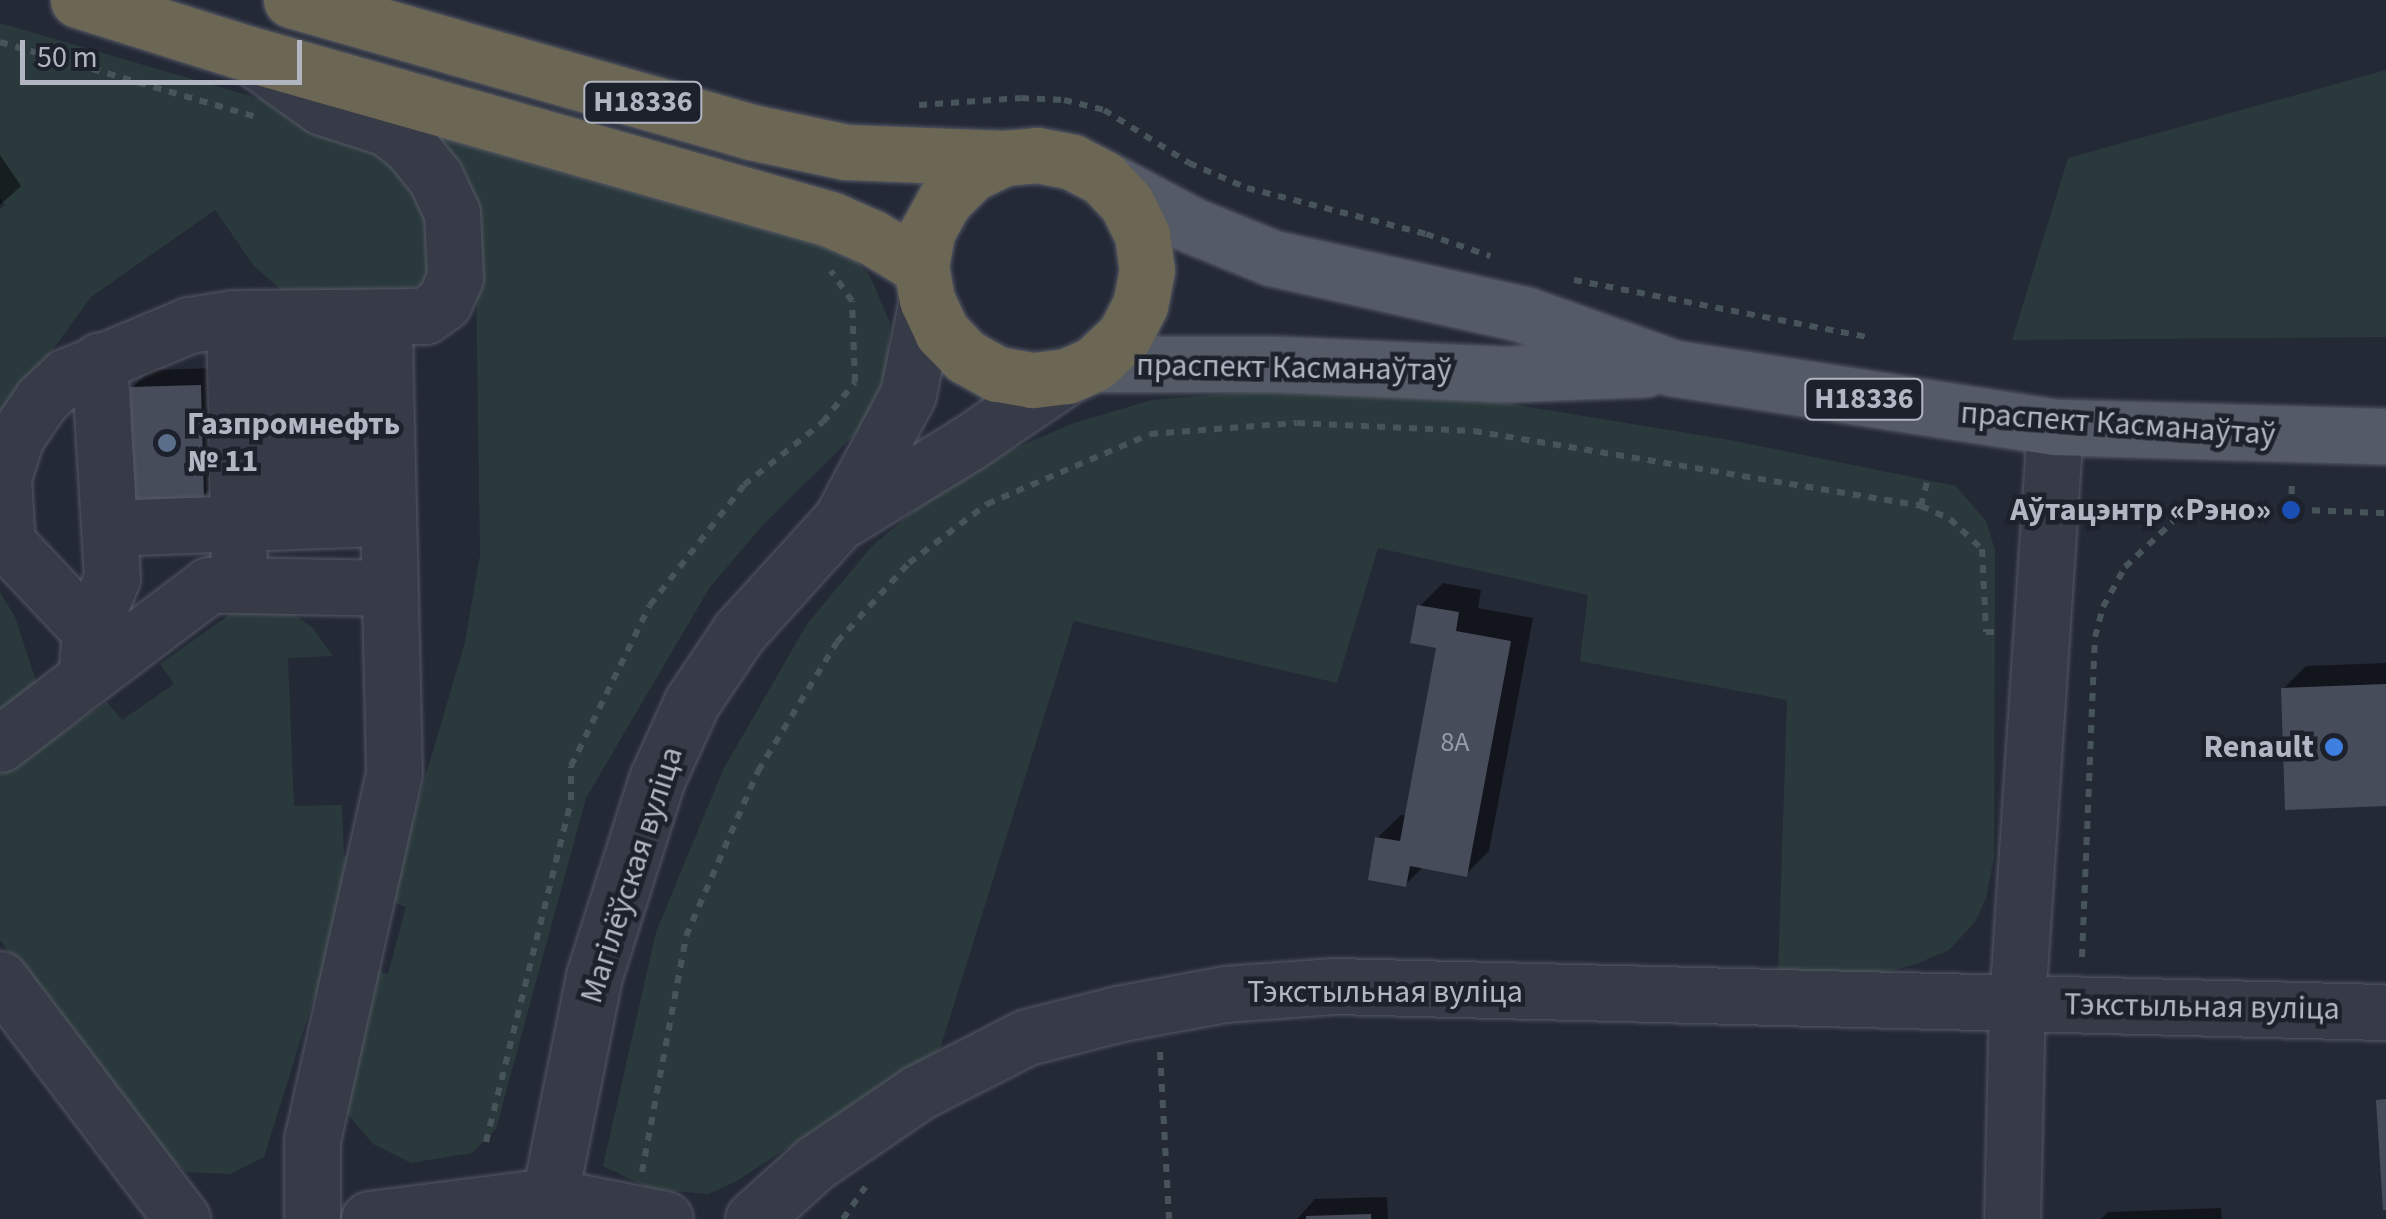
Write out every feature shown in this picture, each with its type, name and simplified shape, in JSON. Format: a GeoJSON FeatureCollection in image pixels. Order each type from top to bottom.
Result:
{"type":"FeatureCollection","features":[{"type":"Feature","properties":{"kind":"highway","name":"праспект Касманаўтаў"},"geometry":{"type":"LineString","coordinates":[[78,0],[246,53],[830,219],[873,238],[924,284],[942,332],[966,357],[997,374],[1032,380],[1080,370],[1124,336],[1140,305],[1147,270],[1142,235],[1127,204],[1103,178],[1072,162],[1037,155],[1004,158],[846,152],[751,132],[291,0]]}},
{"type":"Feature","properties":{"kind":"highway"},"geometry":{"type":"LineString","coordinates":[[924,284],[928,232],[945,200],[971,174],[1004,158]]}},
{"type":"Feature","properties":{"kind":"main road","name":"праспект Касманаўтаў"},"geometry":{"type":"LineString","coordinates":[[1103,178],[1191,225],[1272,258],[1526,316],[1673,368]]}},
{"type":"Feature","properties":{"kind":"main road","name":"праспект Касманаўтаў"},"geometry":{"type":"LineString","coordinates":[[1080,370],[1276,364],[1508,374],[1673,368],[2054,426],[2386,436]]}},
{"type":"Feature","properties":{"kind":"street"},"geometry":{"type":"LineString","coordinates":[[246,53],[322,107],[387,128],[409,145],[435,177],[452,213],[455,277],[444,302],[424,316],[386,454],[394,773],[312,1140],[312,1219]]}},
{"type":"Feature","properties":{"kind":"street","name":"Магілёўская вуліца"},"geometry":{"type":"LineString","coordinates":[[547,1208],[594,976],[657,779],[692,702],[739,632],[838,523],[889,437],[908,394],[924,284]]}},
{"type":"Feature","properties":{"kind":"street"},"geometry":{"type":"LineString","coordinates":[[0,744],[88,654],[209,586],[236,457],[189,325],[67,376],[42,399],[16,436],[2,478],[8,543],[88,654]]}},
{"type":"Feature","properties":{"kind":"street"},"geometry":{"type":"LineString","coordinates":[[88,654],[112,578],[99,360]]}},
{"type":"Feature","properties":{"kind":"street","name":"Магілёўская вуліца"},"geometry":{"type":"LineString","coordinates":[[838,523],[1080,370]]}},
{"type":"Feature","properties":{"kind":"street","name":"Тэкстыльная вуліца"},"geometry":{"type":"LineString","coordinates":[[2012,1219],[2017,1003],[2054,426]]}},
{"type":"Feature","properties":{"kind":"street"},"geometry":{"type":"LineString","coordinates":[[109,528],[236,457],[386,454]]}},
{"type":"Feature","properties":{"kind":"street"},"geometry":{"type":"LineString","coordinates":[[236,457],[386,454]]}},
{"type":"Feature","properties":{"kind":"street"},"geometry":{"type":"LineString","coordinates":[[236,457],[386,454]]}},
{"type":"Feature","properties":{"kind":"street"},"geometry":{"type":"LineString","coordinates":[[236,457],[386,454]]}},
{"type":"Feature","properties":{"kind":"street"},"geometry":{"type":"LineString","coordinates":[[0,979],[182,1219]]}},
{"type":"Feature","properties":{"kind":"street","name":"Тэкстыльная вуліца"},"geometry":{"type":"LineString","coordinates":[[753,1219],[815,1162],[919,1092],[965,1068],[1027,1038],[1198,998],[1334,986],[2386,1012]]}},
{"type":"Feature","properties":{"kind":"street"},"geometry":{"type":"LineString","coordinates":[[369,1219],[652,1202]]}},
{"type":"Feature","properties":{"kind":"path"},"geometry":{"type":"LineString","coordinates":[[0,42],[268,120]]}},
{"type":"Feature","properties":{"kind":"path"},"geometry":{"type":"LineString","coordinates":[[909,106],[1021,98],[1064,100],[1104,110],[1190,162],[1246,188],[1426,234],[1498,259]]}},
{"type":"Feature","properties":{"kind":"path"},"geometry":{"type":"LineString","coordinates":[[486,1142],[571,800],[571,766],[650,605],[744,485],[823,422],[855,382],[852,301],[828,268]]}},
{"type":"Feature","properties":{"kind":"path"},"geometry":{"type":"LineString","coordinates":[[1571,280],[1867,337]]}},
{"type":"Feature","properties":{"kind":"path"},"geometry":{"type":"LineString","coordinates":[[652,1202],[686,936],[758,771],[837,642],[909,563],[986,504],[1150,434],[1297,423],[1474,432],[1922,506],[1950,519],[1982,550],[1986,632],[1995,632]]}},
{"type":"Feature","properties":{"kind":"path"},"geometry":{"type":"LineString","coordinates":[[1922,506],[1928,477]]}},
{"type":"Feature","properties":{"kind":"path"},"geometry":{"type":"LineString","coordinates":[[2082,958],[2094,636],[2125,566],[2180,514],[2200,506],[2386,513]]}},
{"type":"Feature","properties":{"kind":"path"},"geometry":{"type":"LineString","coordinates":[[1159,1046],[1169,1219]]}},
{"type":"Feature","properties":{"kind":"shaded area"},"geometry":{"type":"Polygon","coordinates":[[[0,23],[336,121],[385,140],[441,244],[422,285],[286,294],[254,266],[215,210],[91,297],[0,422],[0,209],[5,205],[0,198],[0,23]]]}},
{"type":"Feature","properties":{"kind":"shaded area"},"geometry":{"type":"Polygon","coordinates":[[[2386,70],[2386,337],[2012,340],[2068,158],[2386,70]]]}},
{"type":"Feature","properties":{"kind":"shaded area"},"geometry":{"type":"Polygon","coordinates":[[[413,126],[846,249],[870,276],[890,323],[886,382],[862,427],[762,526],[710,587],[586,798],[496,1129],[472,1153],[411,1163],[373,1144],[345,1111],[370,969],[388,974],[406,907],[389,901],[465,642],[480,555],[476,277],[413,126]]]}},
{"type":"Feature","properties":{"kind":"shaded area"},"geometry":{"type":"Polygon","coordinates":[[[1283,389],[1425,390],[1730,440],[1956,486],[1986,521],[1995,550],[1994,858],[1986,898],[1975,922],[1949,950],[1868,977],[1778,975],[1787,700],[1580,661],[1588,595],[1378,548],[1337,683],[1074,621],[940,1049],[735,1182],[708,1194],[651,1189],[603,1166],[656,932],[723,770],[807,624],[872,546],[920,506],[1011,450],[1074,423],[1152,400],[1283,389]]]}},
{"type":"Feature","properties":{"kind":"shaded area"},"geometry":{"type":"Polygon","coordinates":[[[0,592],[15,617],[39,690],[0,717],[0,592]]]}},
{"type":"Feature","properties":{"kind":"shaded area"},"geometry":{"type":"Polygon","coordinates":[[[278,604],[312,627],[333,656],[288,658],[294,806],[342,805],[344,856],[351,859],[324,993],[314,997],[264,1157],[231,1174],[187,1172],[160,1152],[0,940],[0,775],[107,702],[122,720],[174,684],[160,664],[236,610],[278,604]]]}},
{"type":"Feature","properties":{"kind":"building","name":"Газпромнефть № 11"},"geometry":{"type":"Polygon","coordinates":[[[201,385],[204,498],[133,500],[130,387],[201,385]]]}},
{"type":"Feature","properties":{"kind":"building"},"geometry":{"type":"Polygon","coordinates":[[[1417,605],[1459,612],[1456,631],[1511,641],[1467,877],[1410,866],[1406,887],[1368,880],[1375,837],[1400,841],[1436,648],[1410,643],[1417,605]]]}},
{"type":"Feature","properties":{"kind":"building","name":"Renault"},"geometry":{"type":"Polygon","coordinates":[[[2386,684],[2386,806],[2285,810],[2281,688],[2386,684]]]}},
{"type":"Feature","properties":{"kind":"building"},"geometry":{"type":"Polygon","coordinates":[[[2386,1099],[2386,1210],[2383,1210],[2376,1100],[2386,1099]]]}},
{"type":"Feature","properties":{"kind":"building"},"geometry":{"type":"Polygon","coordinates":[[[1371,1214],[1371,1219],[1306,1219],[1306,1216],[1371,1214]]]}},
{"type":"Feature","properties":{"kind":"place","name":"Газпромнефть № 11"},"geometry":{"type":"Point","coordinates":[167,443]}},
{"type":"Feature","properties":{"kind":"place","name":"Аўтацэнтр «Рэно»"},"geometry":{"type":"Point","coordinates":[2291,510]}},
{"type":"Feature","properties":{"kind":"place","name":"Renault"},"geometry":{"type":"Point","coordinates":[2334,747]}}]}
